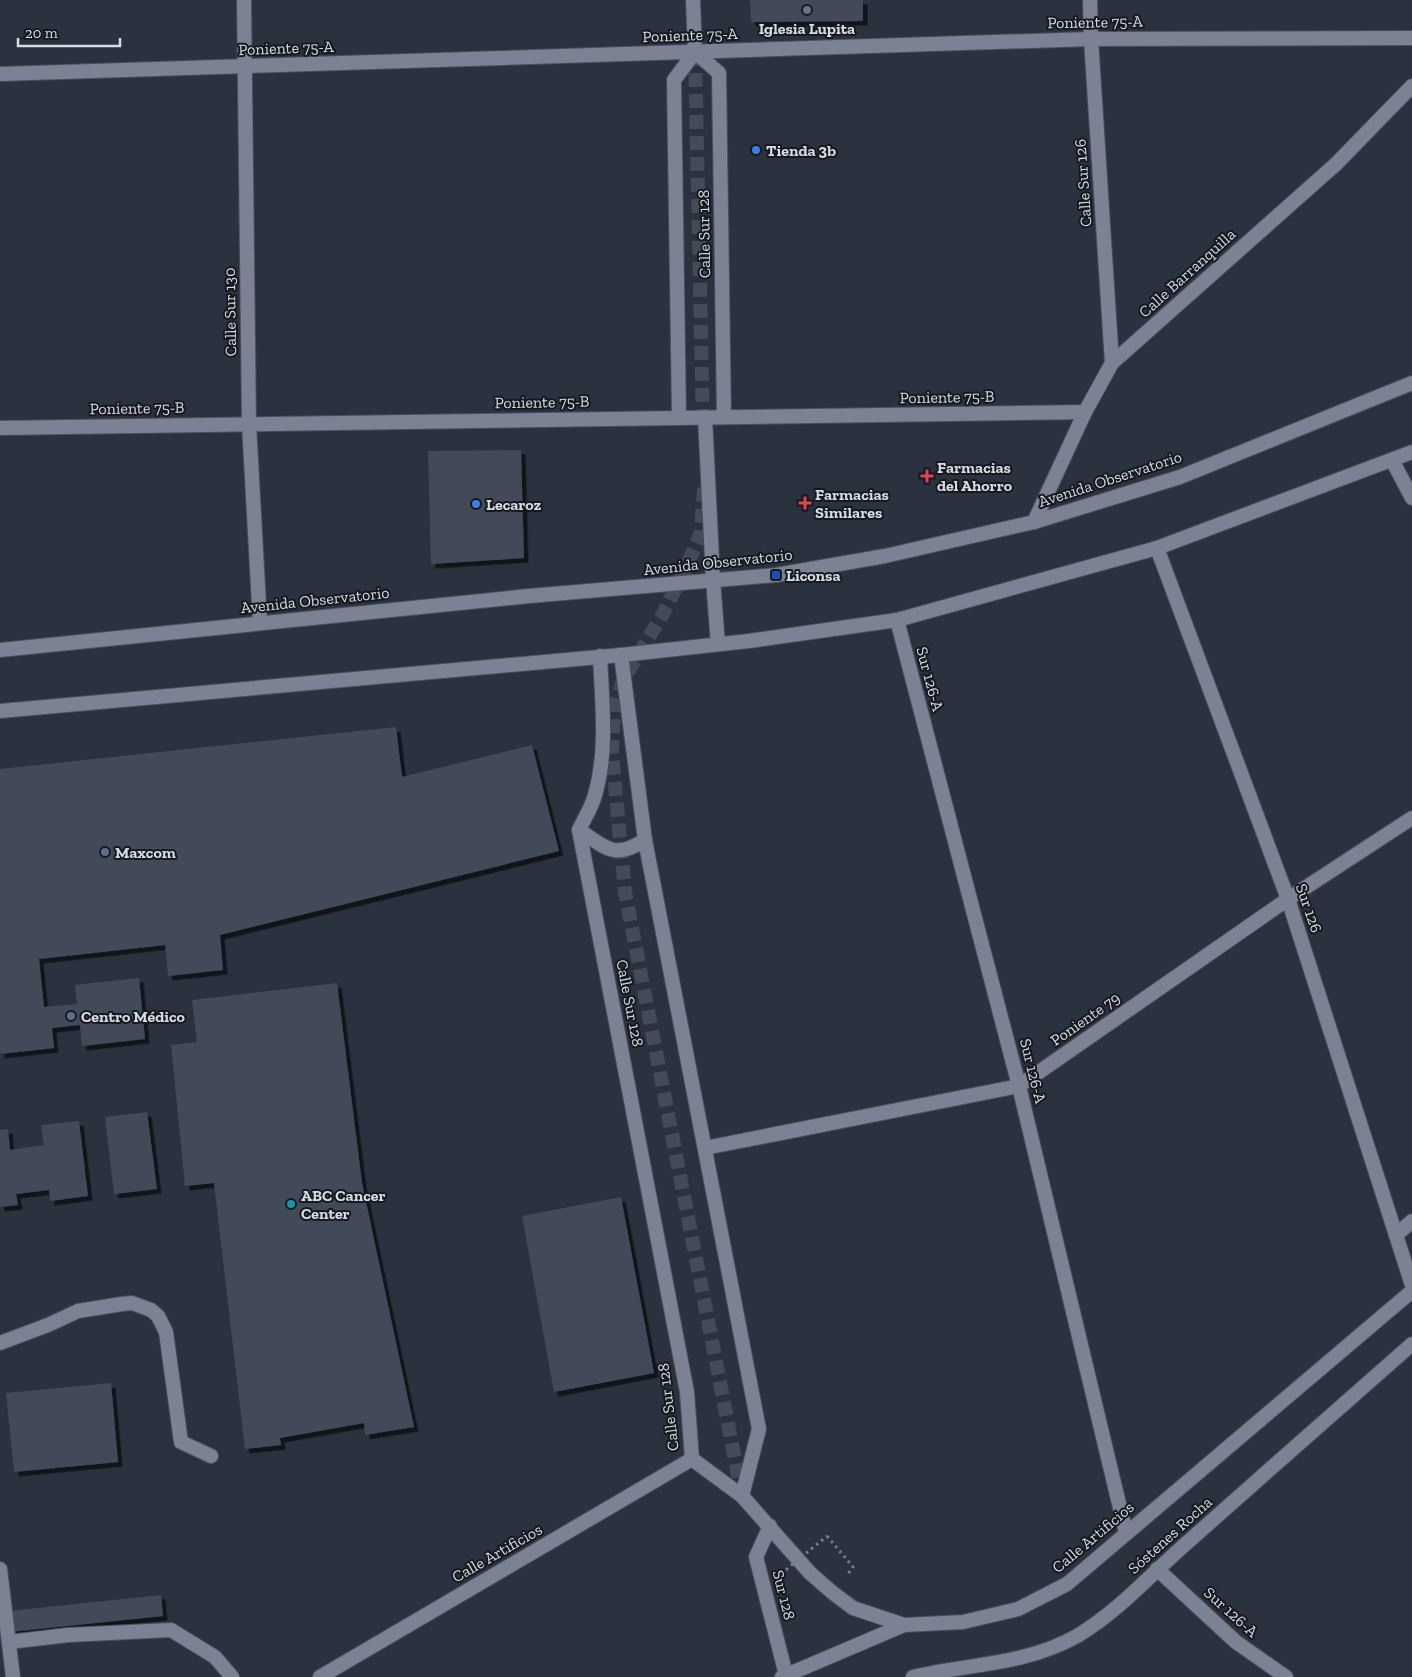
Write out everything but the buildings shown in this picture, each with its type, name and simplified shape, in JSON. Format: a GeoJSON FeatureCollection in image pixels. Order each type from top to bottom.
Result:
{"type":"FeatureCollection","features":[{"type":"Feature","properties":{"kind":"street","name":"Calle Sur 130"},"geometry":{"type":"LineString","coordinates":[[244,0],[249,424],[260,623]]}},
{"type":"Feature","properties":{"kind":"street"},"geometry":{"type":"LineString","coordinates":[[693,0],[695,52]]}},
{"type":"Feature","properties":{"kind":"street","name":"Calle Sur 126"},"geometry":{"type":"LineString","coordinates":[[1090,0],[1112,363]]}},
{"type":"Feature","properties":{"kind":"street","name":"Poniente 75-A"},"geometry":{"type":"LineString","coordinates":[[0,74],[1091,39],[1412,38]]}},
{"type":"Feature","properties":{"kind":"street","name":"Calle Sur 128"},"geometry":{"type":"LineString","coordinates":[[679,417],[674,80],[695,52],[719,73],[724,417],[733,417]]}},
{"type":"Feature","properties":{"kind":"street","name":"Calle Barranquilla"},"geometry":{"type":"LineString","coordinates":[[1034,522],[1085,412],[1112,363],[1336,164],[1412,86]]}},
{"type":"Feature","properties":{"kind":"street","name":"Avenida Observatorio"},"geometry":{"type":"LineString","coordinates":[[0,650],[529,596],[776,575],[885,556],[1034,522],[1180,477],[1412,383]]}},
{"type":"Feature","properties":{"kind":"street","name":"Poniente 75-B"},"geometry":{"type":"LineString","coordinates":[[0,428],[1085,412]]}},
{"type":"Feature","properties":{"kind":"street"},"geometry":{"type":"LineString","coordinates":[[705,417],[718,644]]}},
{"type":"Feature","properties":{"kind":"street"},"geometry":{"type":"LineString","coordinates":[[0,711],[621,655],[897,620],[1157,548],[1412,452]]}},
{"type":"Feature","properties":{"kind":"street"},"geometry":{"type":"LineString","coordinates":[[1392,460],[1412,498]]}},
{"type":"Feature","properties":{"kind":"street","name":"Sur 126"},"geometry":{"type":"LineString","coordinates":[[1157,548],[1288,899],[1412,1285]]}},
{"type":"Feature","properties":{"kind":"street","name":"Sur 126-A"},"geometry":{"type":"LineString","coordinates":[[897,620],[1019,1086],[1126,1533]]}},
{"type":"Feature","properties":{"kind":"street"},"geometry":{"type":"LineString","coordinates":[[621,655],[646,840],[759,1429],[742,1496]]}},
{"type":"Feature","properties":{"kind":"street"},"geometry":{"type":"LineString","coordinates":[[600,656],[604,731],[600,767],[595,796],[578,830],[614,851],[633,848],[646,840]]}},
{"type":"Feature","properties":{"kind":"street","name":"Poniente 79"},"geometry":{"type":"LineString","coordinates":[[705,1148],[1019,1086],[1288,899],[1412,818]]}},
{"type":"Feature","properties":{"kind":"street","name":"Calle Sur 128"},"geometry":{"type":"LineString","coordinates":[[578,830],[687,1392],[692,1459],[742,1496]]}},
{"type":"Feature","properties":{"kind":"street"},"geometry":{"type":"LineString","coordinates":[[1396,1235],[1412,1222]]}},
{"type":"Feature","properties":{"kind":"street","name":"Calle Artificios"},"geometry":{"type":"LineString","coordinates":[[742,1496],[810,1573],[853,1608],[904,1625],[962,1622],[1018,1609],[1068,1584],[1412,1291]]}},
{"type":"Feature","properties":{"kind":"street"},"geometry":{"type":"LineString","coordinates":[[0,1343],[48,1325],[78,1311],[132,1303],[151,1310],[158,1316],[166,1332],[181,1442],[211,1456]]}},
{"type":"Feature","properties":{"kind":"street","name":"Sóstenes Rocha"},"geometry":{"type":"LineString","coordinates":[[913,1677],[987,1665],[1035,1654],[1076,1636],[1114,1611],[1158,1569],[1412,1344]]}},
{"type":"Feature","properties":{"kind":"street","name":"Calle Artificios"},"geometry":{"type":"LineString","coordinates":[[320,1677],[692,1459]]}},
{"type":"Feature","properties":{"kind":"street","name":"Sur 128"},"geometry":{"type":"LineString","coordinates":[[770,1526],[756,1557],[784,1676]]}},
{"type":"Feature","properties":{"kind":"street"},"geometry":{"type":"LineString","coordinates":[[0,1569],[13,1677]]}},
{"type":"Feature","properties":{"kind":"street","name":"Sur 126-A"},"geometry":{"type":"LineString","coordinates":[[1158,1569],[1236,1642],[1286,1677]]}},
{"type":"Feature","properties":{"kind":"street"},"geometry":{"type":"LineString","coordinates":[[784,1676],[904,1625]]}},
{"type":"Feature","properties":{"kind":"street"},"geometry":{"type":"LineString","coordinates":[[9,1642],[68,1635],[171,1630],[215,1657],[232,1677]]}},
{"type":"Feature","properties":{"kind":"path"},"geometry":{"type":"LineString","coordinates":[[776,1578],[827,1536],[853,1567]]}},
{"type":"Feature","properties":{"kind":"tunnel"},"geometry":{"type":"LineString","coordinates":[[695,52],[703,429]]}},
{"type":"Feature","properties":{"kind":"tunnel"},"geometry":{"type":"LineString","coordinates":[[704,488],[701,532],[688,563],[663,614],[623,680],[614,711],[612,752],[625,892],[742,1496]]}},
{"type":"Feature","properties":{"kind":"place","name":"Iglesia Lupita"},"geometry":{"type":"Point","coordinates":[807,10]}},
{"type":"Feature","properties":{"kind":"place","name":"Tienda 3b"},"geometry":{"type":"Point","coordinates":[756,150]}},
{"type":"Feature","properties":{"kind":"place","name":"Farmacias del Ahorro"},"geometry":{"type":"Point","coordinates":[927,476]}},
{"type":"Feature","properties":{"kind":"place","name":"Farmacias Similares"},"geometry":{"type":"Point","coordinates":[805,503]}},
{"type":"Feature","properties":{"kind":"place","name":"Lecaroz"},"geometry":{"type":"Point","coordinates":[476,504]}},
{"type":"Feature","properties":{"kind":"place","name":"Liconsa"},"geometry":{"type":"Point","coordinates":[776,575]}},
{"type":"Feature","properties":{"kind":"place","name":"Maxcom"},"geometry":{"type":"Point","coordinates":[105,852]}},
{"type":"Feature","properties":{"kind":"place","name":"Centro Médico"},"geometry":{"type":"Point","coordinates":[71,1016]}},
{"type":"Feature","properties":{"kind":"place","name":"ABC Cancer Center"},"geometry":{"type":"Point","coordinates":[291,1204]}}]}
